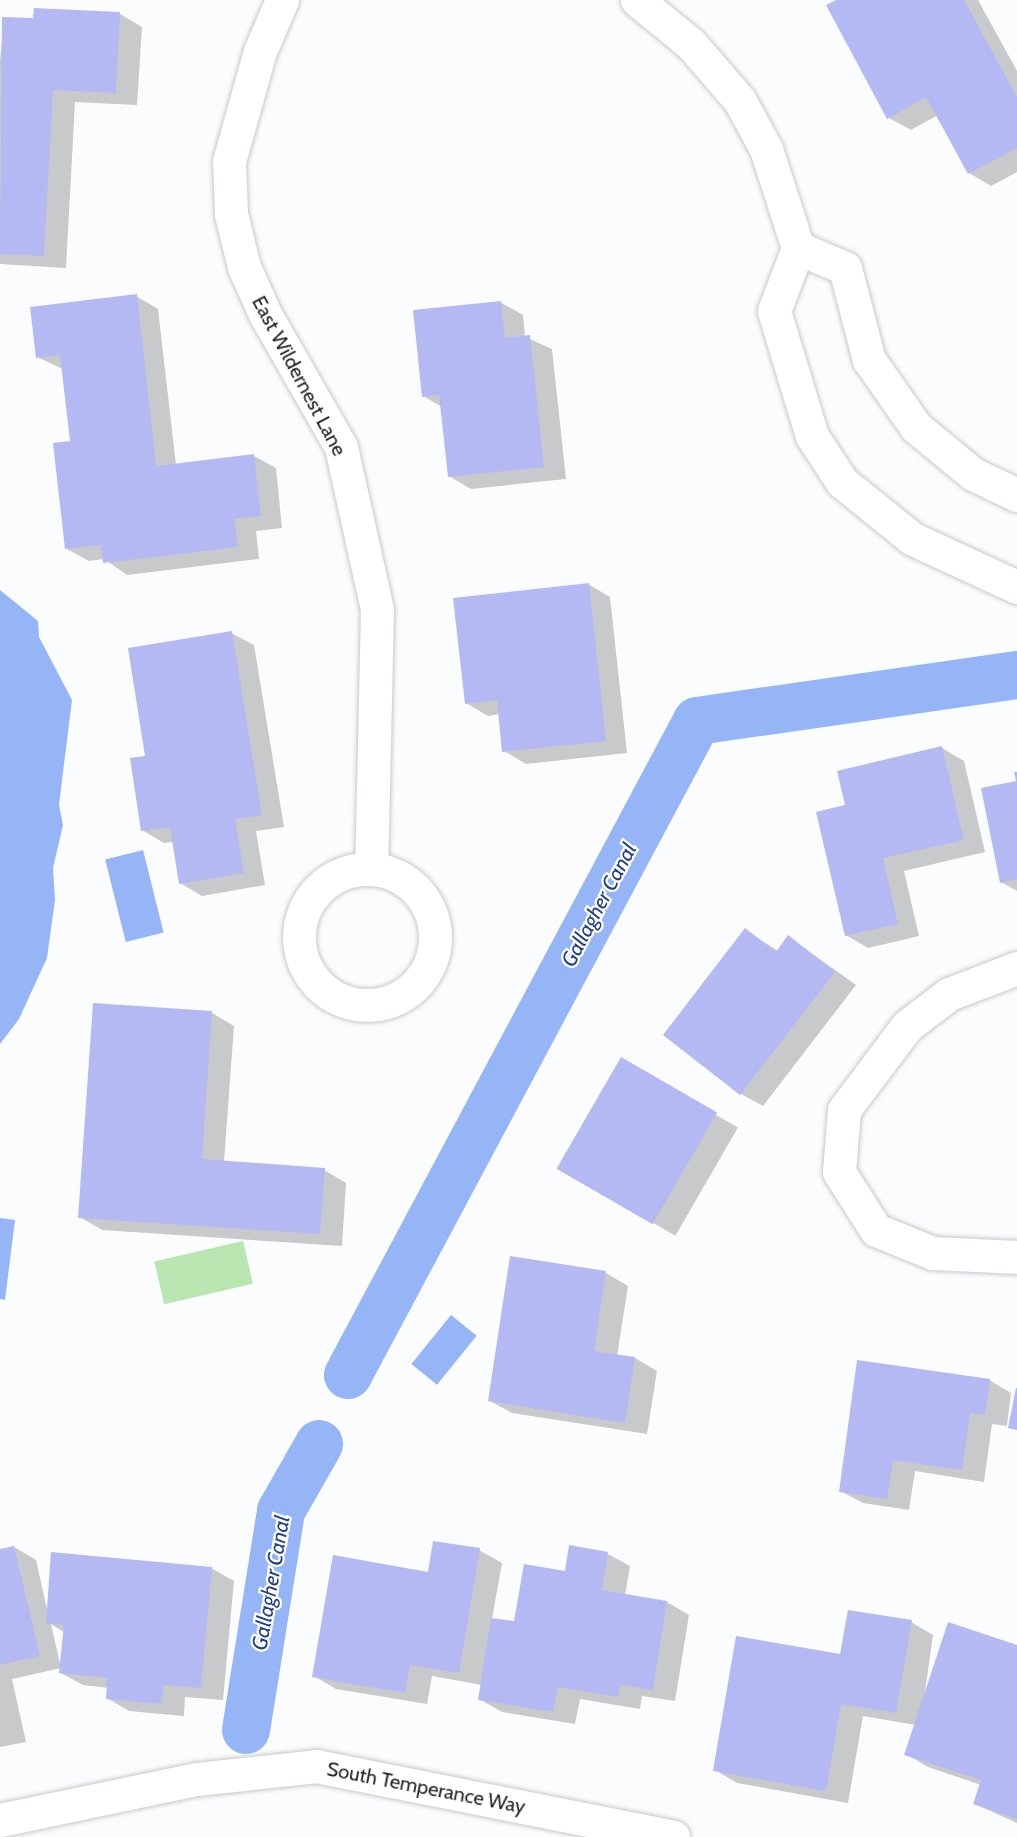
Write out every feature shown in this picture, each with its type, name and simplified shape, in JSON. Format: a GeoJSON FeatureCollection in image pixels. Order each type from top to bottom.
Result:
{"type":"FeatureCollection","features":[{"type":"Feature","properties":{"kind":"street","name":"East Wildernest Lane"},"geometry":{"type":"LineString","coordinates":[[282,0],[260,51],[229,161],[231,214],[244,267],[265,314],[341,447],[377,610],[371,868]]}},
{"type":"Feature","properties":{"kind":"street"},"geometry":{"type":"LineString","coordinates":[[637,0],[691,44],[740,101],[766,149],[798,248],[774,311],[812,436],[842,482],[913,539],[1017,587]]}},
{"type":"Feature","properties":{"kind":"street"},"geometry":{"type":"LineString","coordinates":[[798,248],[845,268],[869,360],[916,427],[973,474],[1017,495]]}},
{"type":"Feature","properties":{"kind":"street"},"geometry":{"type":"LineString","coordinates":[[371,868],[394,874],[413,887],[427,906],[435,928],[434,952],[424,974],[408,991],[388,1002],[365,1005],[344,1001],[324,991],[310,975],[301,955],[298,934],[303,912],[322,886],[350,871],[371,868]]}},
{"type":"Feature","properties":{"kind":"street"},"geometry":{"type":"LineString","coordinates":[[1017,968],[949,994],[907,1026],[844,1110],[839,1172],[876,1230],[933,1253],[1017,1257]]}},
{"type":"Feature","properties":{"kind":"street","name":"South Temperance Way"},"geometry":{"type":"LineString","coordinates":[[0,1820],[197,1779],[316,1766],[673,1837]]}},
{"type":"Feature","properties":{"kind":"green space"},"geometry":{"type":"Polygon","coordinates":[[[243,1241],[253,1284],[164,1304],[154,1261],[243,1241]]]}},
{"type":"Feature","properties":{"kind":"water"},"geometry":{"type":"Polygon","coordinates":[[[0,590],[38,621],[39,637],[72,700],[59,805],[63,825],[53,868],[55,900],[47,958],[19,1019],[0,1044],[0,590]]]}},
{"type":"Feature","properties":{"kind":"water"},"geometry":{"type":"Polygon","coordinates":[[[143,850],[164,932],[126,942],[105,859],[143,850]]]}},
{"type":"Feature","properties":{"kind":"water"},"geometry":{"type":"Polygon","coordinates":[[[0,1218],[15,1220],[5,1300],[0,1299],[0,1218]]]}},
{"type":"Feature","properties":{"kind":"water"},"geometry":{"type":"Polygon","coordinates":[[[451,1315],[477,1336],[437,1385],[411,1364],[451,1315]]]}},
{"type":"Feature","properties":{"kind":"building"},"geometry":{"type":"Polygon","coordinates":[[[836,0],[964,0],[1017,97],[1017,148],[968,174],[926,97],[887,119],[826,5],[836,0]]]}},
{"type":"Feature","properties":{"kind":"building"},"geometry":{"type":"Polygon","coordinates":[[[34,8],[120,12],[116,93],[53,90],[44,256],[0,254],[2,17],[33,18],[34,8]]]}},
{"type":"Feature","properties":{"kind":"building"},"geometry":{"type":"Polygon","coordinates":[[[137,294],[156,466],[254,454],[261,516],[234,519],[238,547],[103,563],[101,545],[65,549],[53,443],[70,441],[60,355],[36,358],[30,307],[137,294]]]}},
{"type":"Feature","properties":{"kind":"building"},"geometry":{"type":"Polygon","coordinates":[[[501,301],[505,338],[530,335],[544,467],[448,477],[439,395],[422,397],[413,310],[501,301]]]}},
{"type":"Feature","properties":{"kind":"building"},"geometry":{"type":"Polygon","coordinates":[[[589,583],[606,741],[502,752],[497,700],[465,704],[453,598],[589,583]]]}},
{"type":"Feature","properties":{"kind":"building"},"geometry":{"type":"Polygon","coordinates":[[[232,631],[262,815],[235,819],[244,873],[179,884],[170,827],[141,831],[130,758],[145,756],[128,648],[232,631]]]}},
{"type":"Feature","properties":{"kind":"building"},"geometry":{"type":"Polygon","coordinates":[[[942,746],[964,840],[883,858],[898,924],[845,936],[816,812],[845,805],[837,771],[942,746]]]}},
{"type":"Feature","properties":{"kind":"building"},"geometry":{"type":"Polygon","coordinates":[[[1014,772],[1017,772],[1017,879],[1000,883],[981,788],[1016,781],[1014,772]]]}},
{"type":"Feature","properties":{"kind":"building"},"geometry":{"type":"Polygon","coordinates":[[[745,928],[776,952],[788,935],[835,972],[740,1095],[663,1035],[745,928]]]}},
{"type":"Feature","properties":{"kind":"building"},"geometry":{"type":"Polygon","coordinates":[[[93,1003],[212,1011],[202,1159],[325,1168],[320,1234],[78,1218],[93,1003]]]}},
{"type":"Feature","properties":{"kind":"building"},"geometry":{"type":"Polygon","coordinates":[[[621,1057],[717,1112],[653,1224],[556,1169],[621,1057]]]}},
{"type":"Feature","properties":{"kind":"building"},"geometry":{"type":"Polygon","coordinates":[[[510,1256],[606,1271],[594,1351],[635,1357],[625,1423],[488,1401],[510,1256]]]}},
{"type":"Feature","properties":{"kind":"building"},"geometry":{"type":"Polygon","coordinates":[[[857,1360],[990,1379],[985,1415],[970,1413],[962,1470],[893,1460],[887,1499],[839,1492],[857,1360]]]}},
{"type":"Feature","properties":{"kind":"building"},"geometry":{"type":"Polygon","coordinates":[[[1017,1388],[1017,1430],[1008,1428],[1017,1388]]]}},
{"type":"Feature","properties":{"kind":"building"},"geometry":{"type":"Polygon","coordinates":[[[433,1541],[480,1548],[459,1673],[410,1665],[405,1693],[312,1677],[333,1555],[428,1572],[433,1541]]]}},
{"type":"Feature","properties":{"kind":"building"},"geometry":{"type":"Polygon","coordinates":[[[569,1545],[608,1552],[602,1590],[667,1601],[653,1690],[620,1685],[618,1697],[558,1687],[553,1712],[478,1700],[491,1618],[514,1621],[524,1564],[565,1571],[569,1545]]]}},
{"type":"Feature","properties":{"kind":"building"},"geometry":{"type":"Polygon","coordinates":[[[14,1546],[40,1656],[0,1665],[0,1549],[14,1546]]]}},
{"type":"Feature","properties":{"kind":"building"},"geometry":{"type":"Polygon","coordinates":[[[51,1552],[212,1567],[201,1688],[163,1685],[162,1704],[106,1699],[107,1678],[59,1673],[64,1625],[46,1623],[51,1552]]]}},
{"type":"Feature","properties":{"kind":"building"},"geometry":{"type":"Polygon","coordinates":[[[848,1610],[912,1620],[896,1713],[841,1704],[826,1791],[713,1771],[736,1636],[840,1654],[848,1610]]]}},
{"type":"Feature","properties":{"kind":"building"},"geometry":{"type":"Polygon","coordinates":[[[948,1622],[1017,1645],[1017,1819],[973,1804],[981,1780],[904,1755],[948,1622]]]}},
{"type":"Feature","properties":{"kind":"waterway","name":"Gallagher Canal"},"geometry":{"type":"LineString","coordinates":[[348,1375],[697,721],[1017,675]]}},
{"type":"Feature","properties":{"kind":"waterway","name":"Gallagher Canal"},"geometry":{"type":"LineString","coordinates":[[246,1730],[281,1511],[319,1444]]}}]}
